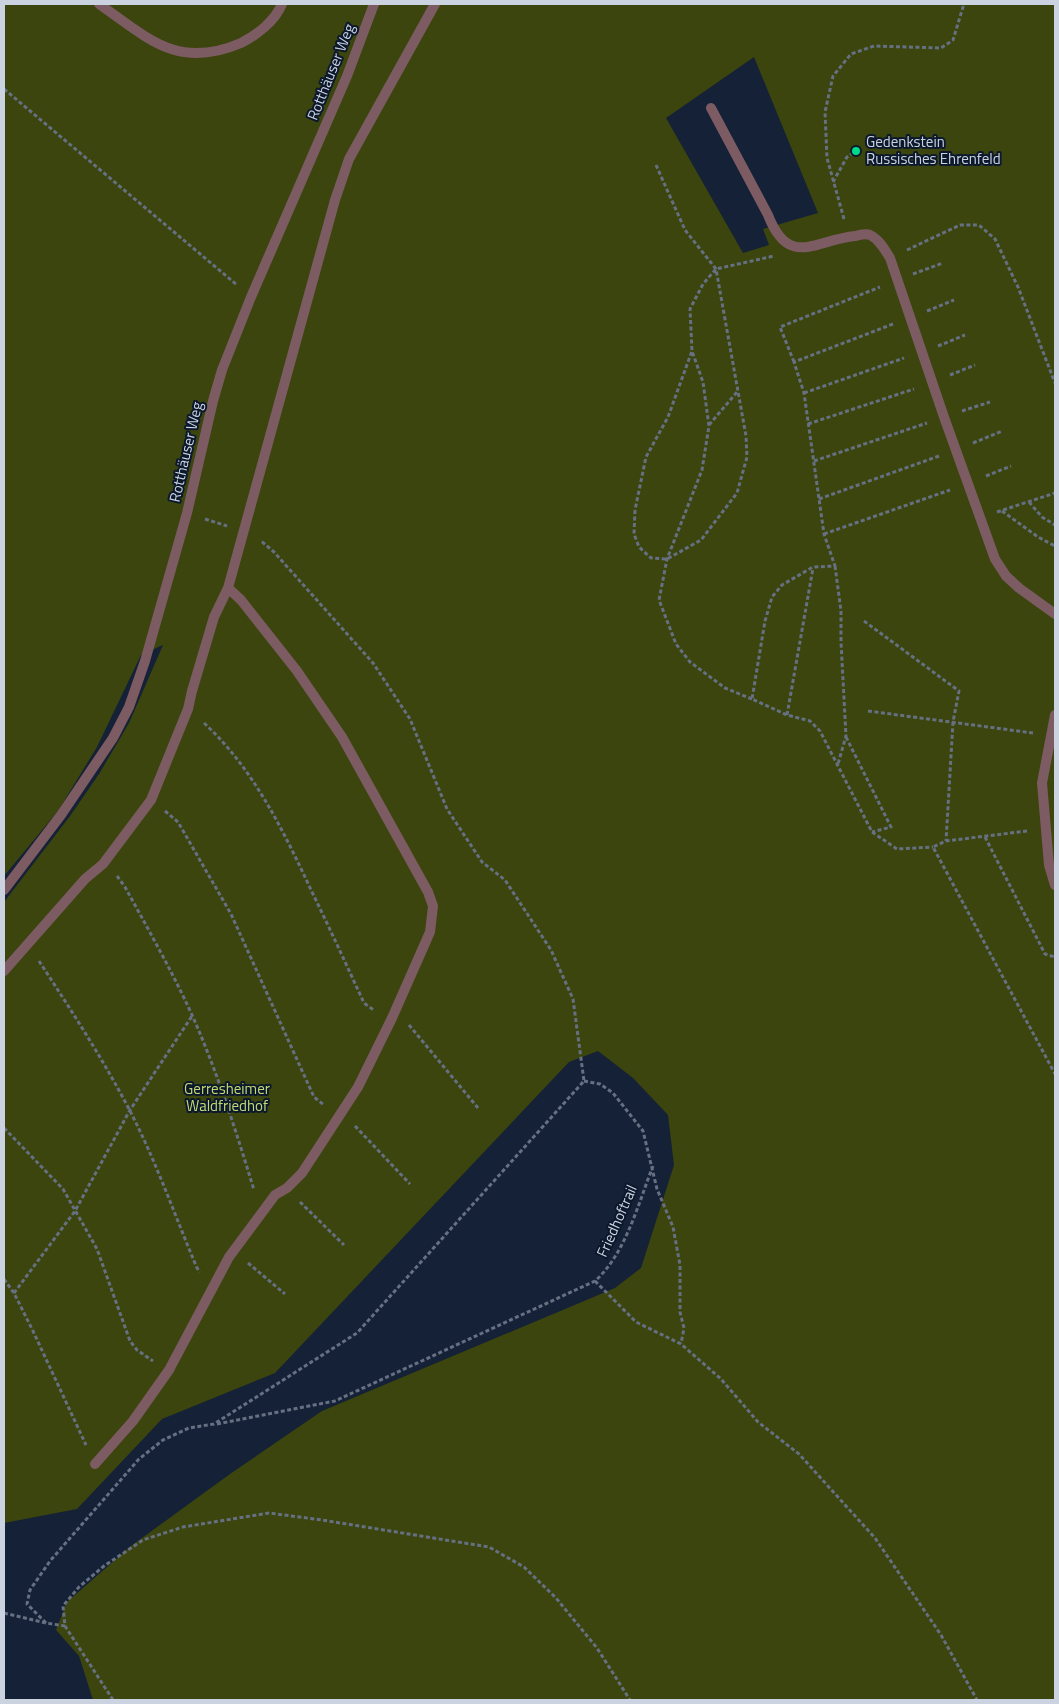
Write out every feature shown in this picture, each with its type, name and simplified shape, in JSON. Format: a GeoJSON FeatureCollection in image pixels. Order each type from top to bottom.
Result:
{"type":"FeatureCollection","features":[{"type":"Feature","properties":{"kind":"street"},"geometry":{"type":"LineString","coordinates":[[99,4],[153,41],[176,52],[202,54],[224,50],[248,40],[266,27],[282,4]]}},
{"type":"Feature","properties":{"kind":"street","name":"Rotthäuser Weg"},"geometry":{"type":"LineString","coordinates":[[4,890],[61,816],[113,738],[129,706],[145,661],[188,513],[213,401],[222,370],[251,297],[347,76],[374,4]]}},
{"type":"Feature","properties":{"kind":"street"},"geometry":{"type":"LineString","coordinates":[[4,971],[85,879],[103,864],[151,800],[188,709],[214,617],[228,588],[349,159],[434,4]]}},
{"type":"Feature","properties":{"kind":"street"},"geometry":{"type":"LineString","coordinates":[[711,108],[773,227],[783,239],[795,248],[806,248],[849,236],[868,234],[874,238],[890,258],[995,560],[1006,576],[1019,588],[1055,614]]}},
{"type":"Feature","properties":{"kind":"street"},"geometry":{"type":"LineString","coordinates":[[95,1464],[133,1421],[169,1370],[229,1257],[275,1195],[287,1188],[302,1173],[341,1114],[358,1087],[392,1018],[430,932],[433,906],[428,892],[342,737],[297,671],[241,600],[228,588]]}},
{"type":"Feature","properties":{"kind":"street"},"geometry":{"type":"LineString","coordinates":[[1055,715],[1042,783],[1049,865],[1055,885]]}},
{"type":"Feature","properties":{"kind":"path"},"geometry":{"type":"LineString","coordinates":[[849,236],[827,158],[825,112],[833,76],[851,54],[874,46],[941,48],[953,40],[963,7],[962,4]]}},
{"type":"Feature","properties":{"kind":"path"},"geometry":{"type":"LineString","coordinates":[[4,89],[251,297]]}},
{"type":"Feature","properties":{"kind":"path"},"geometry":{"type":"LineString","coordinates":[[833,182],[847,157],[856,151]]}},
{"type":"Feature","properties":{"kind":"path"},"geometry":{"type":"LineString","coordinates":[[656,165],[685,230],[716,270],[746,436],[747,457],[737,493],[701,540],[667,559],[651,558],[639,547],[634,534],[634,510],[646,457],[668,417],[692,350]]}},
{"type":"Feature","properties":{"kind":"path"},"geometry":{"type":"LineString","coordinates":[[890,258],[960,225],[979,225],[995,239],[1018,287],[1055,383]]}},
{"type":"Feature","properties":{"kind":"path"},"geometry":{"type":"LineString","coordinates":[[806,248],[716,270],[703,284],[690,309],[692,350],[702,382],[708,426],[702,470],[667,559],[659,600],[676,644],[690,662],[725,688],[787,716],[810,721],[820,731],[872,832],[897,849],[933,847],[946,841],[1045,829]]}},
{"type":"Feature","properties":{"kind":"path"},"geometry":{"type":"LineString","coordinates":[[838,764],[846,736],[841,611],[835,566],[824,534],[804,393],[780,327],[898,279],[943,263]]}},
{"type":"Feature","properties":{"kind":"path"},"geometry":{"type":"LineString","coordinates":[[794,362],[954,300]]}},
{"type":"Feature","properties":{"kind":"path"},"geometry":{"type":"LineString","coordinates":[[804,393],[965,335]]}},
{"type":"Feature","properties":{"kind":"path"},"geometry":{"type":"LineString","coordinates":[[808,424],[932,383],[975,365]]}},
{"type":"Feature","properties":{"kind":"path"},"geometry":{"type":"LineString","coordinates":[[708,426],[737,391]]}},
{"type":"Feature","properties":{"kind":"path"},"geometry":{"type":"LineString","coordinates":[[814,461],[990,402]]}},
{"type":"Feature","properties":{"kind":"path"},"geometry":{"type":"LineString","coordinates":[[819,499],[956,450],[1002,431]]}},
{"type":"Feature","properties":{"kind":"path"},"geometry":{"type":"LineString","coordinates":[[824,534],[969,483],[1011,466]]}},
{"type":"Feature","properties":{"kind":"path"},"geometry":{"type":"LineString","coordinates":[[1055,493],[1002,510],[1038,537],[1055,546]]}},
{"type":"Feature","properties":{"kind":"path"},"geometry":{"type":"LineString","coordinates":[[1028,502],[1055,526]]}},
{"type":"Feature","properties":{"kind":"path"},"geometry":{"type":"LineString","coordinates":[[188,513],[244,531],[258,538],[274,552],[373,664],[410,719],[447,809],[482,862],[505,880],[551,950],[573,999],[584,1081],[357,1334],[214,1424]]}},
{"type":"Feature","properties":{"kind":"path"},"geometry":{"type":"LineString","coordinates":[[752,700],[765,621],[772,597],[782,585],[813,567],[835,566]]}},
{"type":"Feature","properties":{"kind":"path"},"geometry":{"type":"LineString","coordinates":[[787,716],[813,567]]}},
{"type":"Feature","properties":{"kind":"path"},"geometry":{"type":"LineString","coordinates":[[864,620],[959,691],[953,722],[946,841]]}},
{"type":"Feature","properties":{"kind":"path"},"geometry":{"type":"LineString","coordinates":[[188,709],[217,735],[247,771],[286,835],[364,1003],[377,1012],[408,1024],[478,1108]]}},
{"type":"Feature","properties":{"kind":"path"},"geometry":{"type":"LineString","coordinates":[[868,711],[1051,735]]}},
{"type":"Feature","properties":{"kind":"path"},"geometry":{"type":"LineString","coordinates":[[846,736],[891,827],[872,832]]}},
{"type":"Feature","properties":{"kind":"path"},"geometry":{"type":"LineString","coordinates":[[151,800],[178,822],[231,914],[314,1097],[341,1114],[410,1184]]}},
{"type":"Feature","properties":{"kind":"path"},"geometry":{"type":"LineString","coordinates":[[985,837],[1045,954],[1055,958]]}},
{"type":"Feature","properties":{"kind":"path"},"geometry":{"type":"LineString","coordinates":[[933,847],[1055,1074]]}},
{"type":"Feature","properties":{"kind":"path"},"geometry":{"type":"LineString","coordinates":[[103,864],[119,878],[125,887],[192,1016],[227,1102],[255,1191],[294,1197],[344,1244]]}},
{"type":"Feature","properties":{"kind":"path"},"geometry":{"type":"LineString","coordinates":[[26,944],[89,1037],[130,1110],[148,1148],[197,1268],[213,1285]]}},
{"type":"Feature","properties":{"kind":"path"},"geometry":{"type":"LineString","coordinates":[[14,1293],[75,1211],[130,1110],[192,1016]]}},
{"type":"Feature","properties":{"kind":"path"},"geometry":{"type":"LineString","coordinates":[[584,1081],[600,1084],[613,1093],[643,1131],[653,1166],[657,1189],[672,1227],[680,1266],[680,1312],[684,1328],[681,1344]]}},
{"type":"Feature","properties":{"kind":"path"},"geometry":{"type":"LineString","coordinates":[[4,1128],[63,1189],[97,1249],[130,1341],[137,1350],[169,1370]]}},
{"type":"Feature","properties":{"kind":"path","name":"Friedhoftrail"},"geometry":{"type":"LineString","coordinates":[[595,1281],[606,1271],[624,1239],[653,1166]]}},
{"type":"Feature","properties":{"kind":"path"},"geometry":{"type":"LineString","coordinates":[[229,1257],[249,1264],[285,1294]]}},
{"type":"Feature","properties":{"kind":"path"},"geometry":{"type":"LineString","coordinates":[[4,1279],[14,1293],[95,1464]]}},
{"type":"Feature","properties":{"kind":"path"},"geometry":{"type":"LineString","coordinates":[[46,1623],[27,1604],[30,1590],[50,1561],[139,1459],[163,1440],[189,1428],[335,1401],[595,1281],[636,1322],[681,1344],[720,1379],[758,1422],[799,1454],[876,1538],[941,1634],[976,1700]]}},
{"type":"Feature","properties":{"kind":"path"},"geometry":{"type":"LineString","coordinates":[[114,1700],[65,1626],[63,1606],[79,1587],[104,1566],[143,1540],[183,1527],[269,1513],[489,1547],[524,1567],[556,1598],[597,1648],[630,1700]]}},
{"type":"Feature","properties":{"kind":"path"},"geometry":{"type":"LineString","coordinates":[[4,1613],[65,1626]]}},
{"type":"Feature","properties":{"kind":"green space","name":"Gerresheimer Waldfriedhof"},"geometry":{"type":"Polygon","coordinates":[[[4,4],[1055,4],[1055,1700],[93,1700],[79,1656],[56,1630],[67,1602],[131,1546],[230,1474],[322,1411],[615,1288],[641,1268],[674,1165],[668,1115],[633,1078],[598,1051],[569,1062],[275,1373],[162,1419],[77,1509],[4,1523],[4,902],[70,816],[99,774],[129,723],[163,645],[141,655],[97,747],[58,811],[4,876],[4,4]],[[754,57],[666,118],[743,253],[769,245],[763,229],[818,213],[754,57]]]}},
{"type":"Feature","properties":{"kind":"place","name":"Gedenkstein Russisches Ehrenfeld"},"geometry":{"type":"Point","coordinates":[856,151]}}]}
